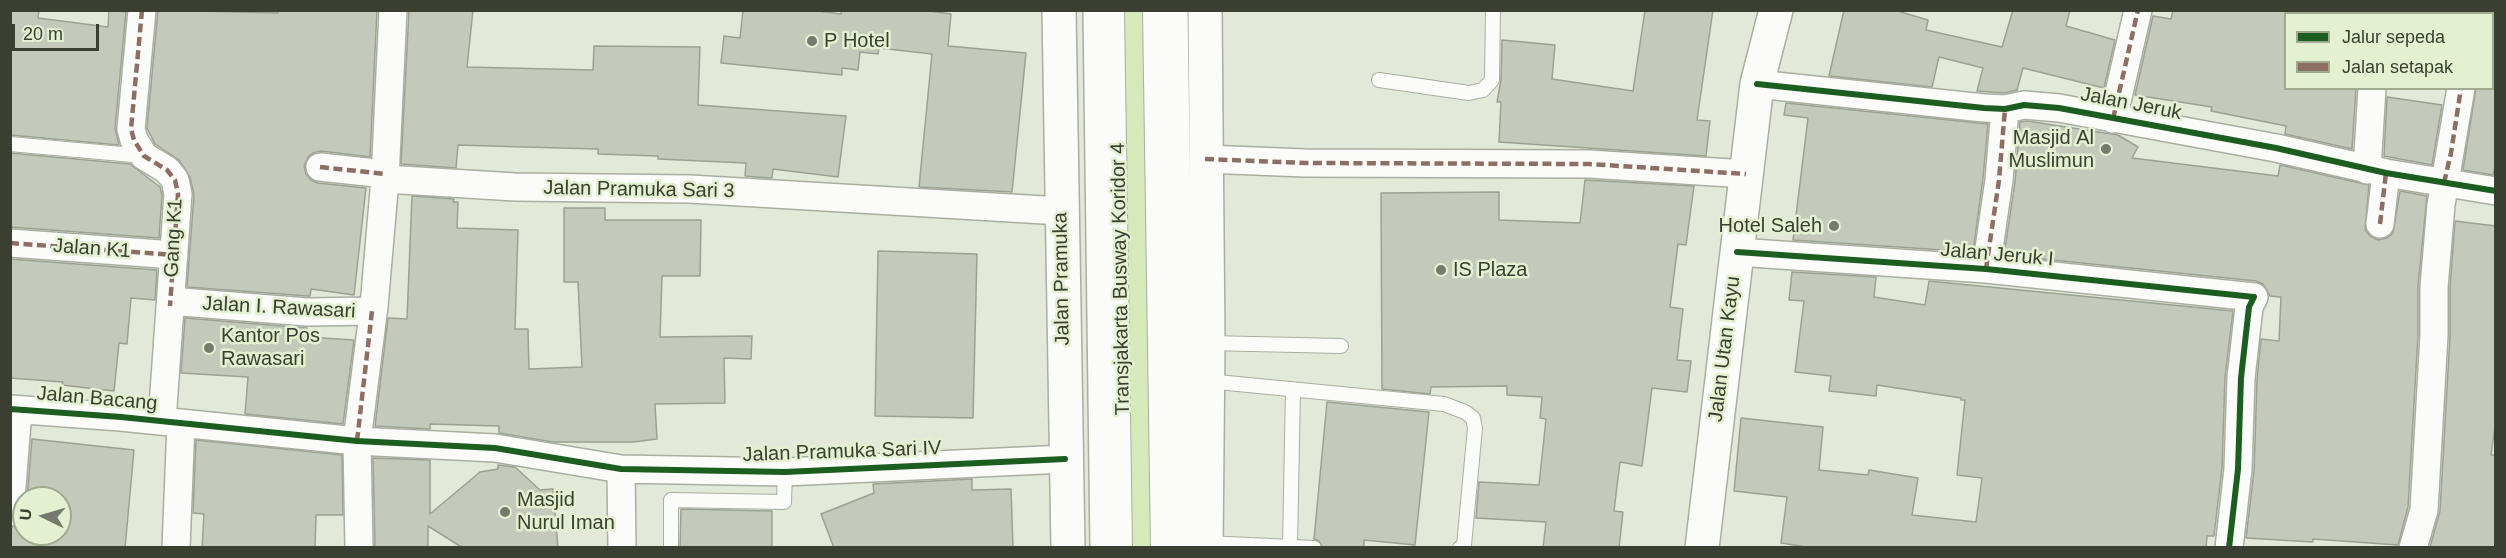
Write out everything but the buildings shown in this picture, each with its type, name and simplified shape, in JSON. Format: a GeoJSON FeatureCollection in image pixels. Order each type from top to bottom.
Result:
{"type":"FeatureCollection","features":[{"type":"Feature","properties":{"kind":"main road","name":"Jalan Pramuka"},"geometry":{"type":"LineString","coordinates":[[1059,10],[1068,548]]}},
{"type":"Feature","properties":{"kind":"main road","name":"Jalan Pramuka"},"geometry":{"type":"LineString","coordinates":[[1100,10],[1107,548]]}},
{"type":"Feature","properties":{"kind":"main road"},"geometry":{"type":"LineString","coordinates":[[1171,10],[1197,546]]}},
{"type":"Feature","properties":{"kind":"main road"},"geometry":{"type":"LineString","coordinates":[[1197,546],[1208,343],[1205,10]]}},
{"type":"Feature","properties":{"kind":"main road","name":"Jalan Utan Kayu"},"geometry":{"type":"LineString","coordinates":[[1702,548],[1757,84],[1776,10]]}},
{"type":"Feature","properties":{"kind":"street"},"geometry":{"type":"LineString","coordinates":[[142,10],[131,129],[134,140],[144,156]]}},
{"type":"Feature","properties":{"kind":"street"},"geometry":{"type":"LineString","coordinates":[[385,176],[393,10]]}},
{"type":"Feature","properties":{"kind":"street"},"geometry":{"type":"LineString","coordinates":[[2113,119],[2138,10]]}},
{"type":"Feature","properties":{"kind":"street","name":"Jalan Jeruk"},"geometry":{"type":"LineString","coordinates":[[1757,84],[1984,108],[2005,109],[2025,105],[2059,108],[2276,147],[2377,171],[2496,191]]}},
{"type":"Feature","properties":{"kind":"street"},"geometry":{"type":"LineString","coordinates":[[2372,90],[2380,224]]}},
{"type":"Feature","properties":{"kind":"street"},"geometry":{"type":"LineString","coordinates":[[2414,548],[2424,510],[2434,335],[2434,287],[2444,183],[2461,90]]}},
{"type":"Feature","properties":{"kind":"street"},"geometry":{"type":"LineString","coordinates":[[1986,269],[1999,180],[2005,109]]}},
{"type":"Feature","properties":{"kind":"street","name":"Gang K1"},"geometry":{"type":"LineString","coordinates":[[144,156],[167,170],[175,180],[178,194],[170,306]]}},
{"type":"Feature","properties":{"kind":"street"},"geometry":{"type":"LineString","coordinates":[[1205,159],[1305,163],[1589,164],[1746,174]]}},
{"type":"Feature","properties":{"kind":"street","name":"Jalan Pramuka Sari 3"},"geometry":{"type":"LineString","coordinates":[[320,168],[515,187],[690,189],[1061,212]]}},
{"type":"Feature","properties":{"kind":"street","name":"Jalan I. Rawasari"},"geometry":{"type":"LineString","coordinates":[[170,306],[182,302],[307,312],[372,311],[385,176]]}},
{"type":"Feature","properties":{"kind":"street","name":"Jalan K1"},"geometry":{"type":"LineString","coordinates":[[10,243],[174,255]]}},
{"type":"Feature","properties":{"kind":"street","name":"Jalan Jeruk I"},"geometry":{"type":"LineString","coordinates":[[1737,252],[1986,269],[2254,297],[2249,307],[2241,378],[2238,469],[2229,548]]}},
{"type":"Feature","properties":{"kind":"street"},"geometry":{"type":"LineString","coordinates":[[170,306],[168,310],[176,548]]}},
{"type":"Feature","properties":{"kind":"street"},"geometry":{"type":"LineString","coordinates":[[359,548],[357,441],[372,311]]}},
{"type":"Feature","properties":{"kind":"street"},"geometry":{"type":"LineString","coordinates":[[10,512],[14,409]]}},
{"type":"Feature","properties":{"kind":"street","name":"Jalan Bacang"},"geometry":{"type":"LineString","coordinates":[[14,409],[357,441]]}},
{"type":"Feature","properties":{"kind":"street","name":"Jalan Pramuka Sari IV"},"geometry":{"type":"LineString","coordinates":[[357,441],[495,448],[621,469],[785,472],[1065,459]]}},
{"type":"Feature","properties":{"kind":"street"},"geometry":{"type":"LineString","coordinates":[[621,469],[622,548]]}},
{"type":"Feature","properties":{"kind":"lane","name":"Transjakarta Busway Koridor 4"},"geometry":{"type":"LineString","coordinates":[[1117,10],[1125,548]]}},
{"type":"Feature","properties":{"kind":"lane","name":"Transjakarta Busway Koridor 4"},"geometry":{"type":"LineString","coordinates":[[1150,10],[1158,548]]}},
{"type":"Feature","properties":{"kind":"lane"},"geometry":{"type":"LineString","coordinates":[[1379,80],[1469,93],[1483,90],[1492,80],[1493,10]]}},
{"type":"Feature","properties":{"kind":"lane"},"geometry":{"type":"LineString","coordinates":[[10,144],[144,156]]}},
{"type":"Feature","properties":{"kind":"lane"},"geometry":{"type":"LineString","coordinates":[[1208,343],[1341,346]]}},
{"type":"Feature","properties":{"kind":"lane"},"geometry":{"type":"LineString","coordinates":[[1207,381],[1444,404],[1465,412],[1473,418],[1475,428],[1464,545],[1460,548]]}},
{"type":"Feature","properties":{"kind":"lane"},"geometry":{"type":"LineString","coordinates":[[1290,546],[1293,389]]}},
{"type":"Feature","properties":{"kind":"lane"},"geometry":{"type":"LineString","coordinates":[[671,548],[671,500],[784,502],[785,472]]}},
{"type":"Feature","properties":{"kind":"lane"},"geometry":{"type":"LineString","coordinates":[[1197,546],[1314,548]]}},
{"type":"Feature","properties":{"kind":"green space"},"geometry":{"type":"Polygon","coordinates":[[[1117,11],[1150,11],[1158,547],[1125,547],[1117,11]]]}},
{"type":"Feature","properties":{"kind":"marked path"},"geometry":{"type":"LineString","coordinates":[[142,10],[131,129],[134,140],[144,156],[167,170],[175,180],[178,194],[170,306]]}},
{"type":"Feature","properties":{"kind":"marked path"},"geometry":{"type":"LineString","coordinates":[[2113,119],[2138,10]]}},
{"type":"Feature","properties":{"kind":"marked path"},"geometry":{"type":"LineString","coordinates":[[2444,183],[2461,90]]}},
{"type":"Feature","properties":{"kind":"marked path"},"geometry":{"type":"LineString","coordinates":[[1986,269],[1999,180],[2005,109]]}},
{"type":"Feature","properties":{"kind":"marked path"},"geometry":{"type":"LineString","coordinates":[[1205,159],[1305,163],[1589,164],[1746,174]]}},
{"type":"Feature","properties":{"kind":"marked path"},"geometry":{"type":"LineString","coordinates":[[320,167],[385,174]]}},
{"type":"Feature","properties":{"kind":"marked path"},"geometry":{"type":"LineString","coordinates":[[2380,224],[2386,173]]}},
{"type":"Feature","properties":{"kind":"marked path"},"geometry":{"type":"LineString","coordinates":[[10,243],[174,255]]}},
{"type":"Feature","properties":{"kind":"marked path"},"geometry":{"type":"LineString","coordinates":[[357,441],[372,311]]}},
{"type":"Feature","properties":{"kind":"cycle path"},"geometry":{"type":"LineString","coordinates":[[1757,84],[1984,108],[2005,109],[2024,105],[2059,108],[2276,148],[2386,173],[2496,191]]}},
{"type":"Feature","properties":{"kind":"cycle path"},"geometry":{"type":"LineString","coordinates":[[1737,252],[1986,269],[2254,297],[2249,307],[2241,378],[2238,469],[2229,548]]}},
{"type":"Feature","properties":{"kind":"cycle path"},"geometry":{"type":"LineString","coordinates":[[10,409],[121,417],[357,441],[495,448],[621,469],[785,472],[1065,459]]}},
{"type":"Feature","properties":{"kind":"place","name":"P Hotel"},"geometry":{"type":"Point","coordinates":[812,41]}},
{"type":"Feature","properties":{"kind":"place","name":"Masjid Al Muslimun"},"geometry":{"type":"Point","coordinates":[2106,149]}},
{"type":"Feature","properties":{"kind":"place","name":"Hotel Saleh"},"geometry":{"type":"Point","coordinates":[1834,226]}},
{"type":"Feature","properties":{"kind":"place","name":"IS Plaza"},"geometry":{"type":"Point","coordinates":[1441,270]}},
{"type":"Feature","properties":{"kind":"place","name":"Kantor Pos Rawasari"},"geometry":{"type":"Point","coordinates":[209,348]}},
{"type":"Feature","properties":{"kind":"place","name":"Masjid Nurul Iman"},"geometry":{"type":"Point","coordinates":[505,512]}}]}
